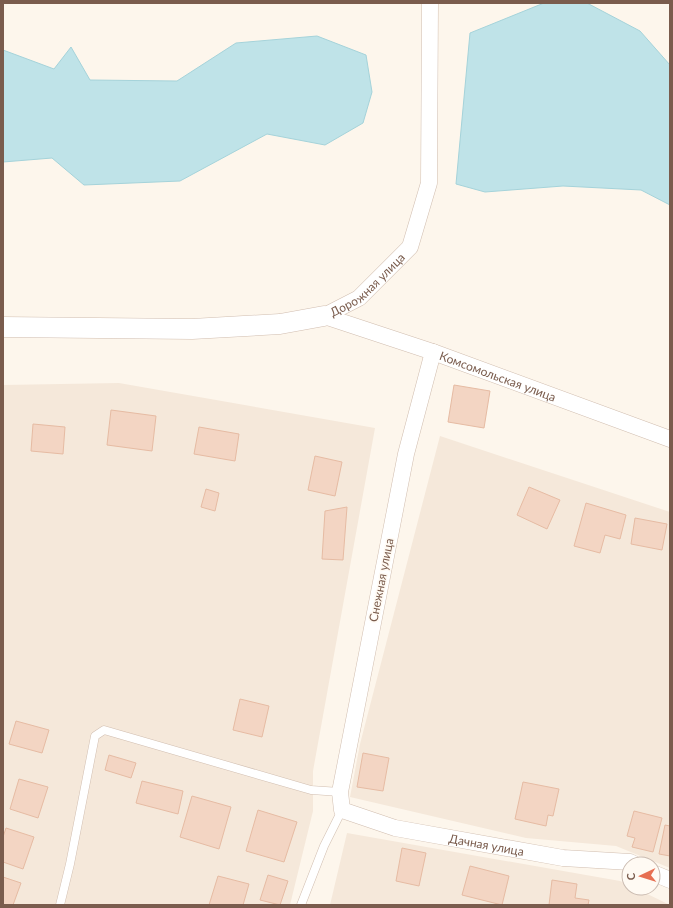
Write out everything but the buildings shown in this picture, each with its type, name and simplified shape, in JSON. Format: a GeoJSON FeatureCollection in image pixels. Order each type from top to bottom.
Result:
{"type":"FeatureCollection","features":[{"type":"Feature","properties":{"kind":"street","name":"Дорожная улица"},"geometry":{"type":"LineString","coordinates":[[3,327],[192,329],[280,324],[324,316],[359,298],[410,247],[429,184],[430,3]]}},
{"type":"Feature","properties":{"kind":"street","name":"Комсомольская улица"},"geometry":{"type":"LineString","coordinates":[[324,316],[433,352],[670,439]]}},
{"type":"Feature","properties":{"kind":"street","name":"Снежная улица"},"geometry":{"type":"LineString","coordinates":[[342,810],[340,792],[406,454],[433,352]]}},
{"type":"Feature","properties":{"kind":"street","name":"Дачная улица"},"geometry":{"type":"LineString","coordinates":[[342,810],[395,828],[563,858],[621,861]]}},
{"type":"Feature","properties":{"kind":"lane"},"geometry":{"type":"LineString","coordinates":[[60,905],[70,864],[95,736],[104,730],[311,790],[340,792]]}},
{"type":"Feature","properties":{"kind":"lane"},"geometry":{"type":"LineString","coordinates":[[301,905],[324,846],[342,810]]}},
{"type":"Feature","properties":{"kind":"shaded area"},"geometry":{"type":"Polygon","coordinates":[[[119,383],[375,428],[313,771],[313,811],[290,905],[3,905],[3,385],[119,383]]]}},
{"type":"Feature","properties":{"kind":"shaded area"},"geometry":{"type":"Polygon","coordinates":[[[440,436],[670,512],[670,868],[661,864],[661,856],[641,856],[616,846],[526,838],[350,797],[360,744],[440,436]]]}},
{"type":"Feature","properties":{"kind":"shaded area"},"geometry":{"type":"Polygon","coordinates":[[[347,833],[620,881],[621,896],[651,896],[670,905],[330,905],[347,833]]]}},
{"type":"Feature","properties":{"kind":"water"},"geometry":{"type":"Polygon","coordinates":[[[544,3],[587,3],[640,31],[670,65],[670,205],[641,190],[563,186],[485,192],[456,184],[470,33],[544,3]]]}},
{"type":"Feature","properties":{"kind":"water"},"geometry":{"type":"Polygon","coordinates":[[[317,36],[366,55],[372,92],[363,123],[325,145],[267,134],[180,181],[84,185],[52,158],[3,162],[3,50],[54,69],[71,47],[90,80],[177,81],[236,43],[317,36]]]}}]}
